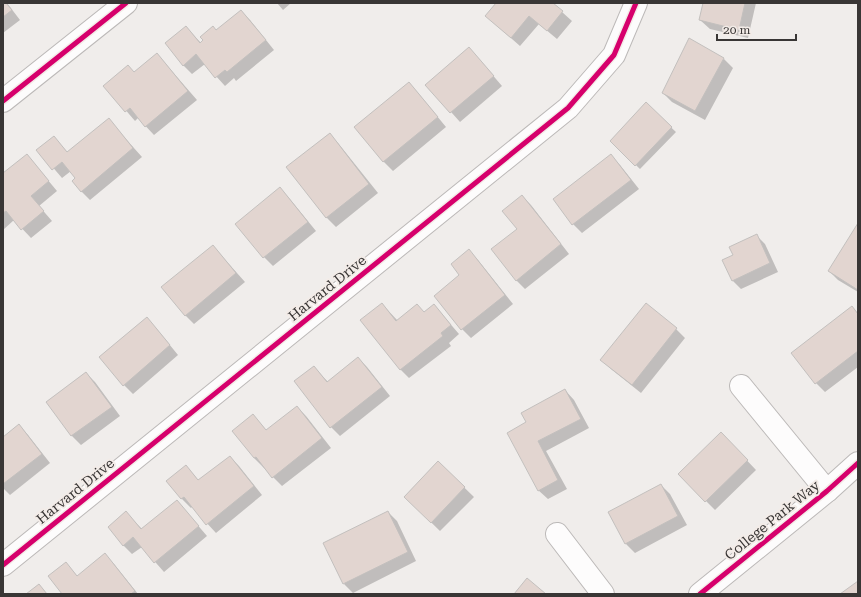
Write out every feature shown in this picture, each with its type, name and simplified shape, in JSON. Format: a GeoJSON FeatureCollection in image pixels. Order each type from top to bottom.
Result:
{"type":"FeatureCollection","features":[{"type":"Feature","properties":{"kind":"street"},"geometry":{"type":"LineString","coordinates":[[3,101],[126,3]]}},
{"type":"Feature","properties":{"kind":"street","name":"Harvard Drive"},"geometry":{"type":"LineString","coordinates":[[3,565],[568,108],[614,56],[636,3]]}},
{"type":"Feature","properties":{"kind":"street"},"geometry":{"type":"LineString","coordinates":[[741,386],[827,491]]}},
{"type":"Feature","properties":{"kind":"street","name":"College Park Way"},"geometry":{"type":"LineString","coordinates":[[700,594],[827,491],[858,463]]}},
{"type":"Feature","properties":{"kind":"street"},"geometry":{"type":"LineString","coordinates":[[557,534],[603,594]]}},
{"type":"Feature","properties":{"kind":"building"},"geometry":{"type":"Polygon","coordinates":[[[3,3],[6,3],[12,10],[3,17],[3,3]]]}},
{"type":"Feature","properties":{"kind":"building"},"geometry":{"type":"Polygon","coordinates":[[[496,3],[553,3],[563,11],[547,31],[529,16],[511,38],[485,16],[496,3]]]}},
{"type":"Feature","properties":{"kind":"building"},"geometry":{"type":"Polygon","coordinates":[[[703,3],[745,3],[739,30],[699,20],[703,3]]]}},
{"type":"Feature","properties":{"kind":"building"},"geometry":{"type":"Polygon","coordinates":[[[241,10],[266,40],[227,72],[225,70],[215,78],[196,54],[183,66],[165,43],[186,26],[200,43],[203,40],[200,37],[213,26],[216,30],[241,10]]]}},
{"type":"Feature","properties":{"kind":"building"},"geometry":{"type":"Polygon","coordinates":[[[689,38],[724,58],[695,111],[662,93],[689,38]]]}},
{"type":"Feature","properties":{"kind":"building"},"geometry":{"type":"Polygon","coordinates":[[[469,47],[494,76],[450,113],[425,85],[469,47]]]}},
{"type":"Feature","properties":{"kind":"building"},"geometry":{"type":"Polygon","coordinates":[[[157,53],[188,91],[145,127],[130,108],[125,112],[103,86],[128,65],[134,72],[157,53]]]}},
{"type":"Feature","properties":{"kind":"building"},"geometry":{"type":"Polygon","coordinates":[[[409,82],[438,117],[383,162],[354,127],[409,82]]]}},
{"type":"Feature","properties":{"kind":"building"},"geometry":{"type":"Polygon","coordinates":[[[646,102],[672,127],[635,166],[610,141],[646,102]]]}},
{"type":"Feature","properties":{"kind":"building"},"geometry":{"type":"Polygon","coordinates":[[[109,118],[133,148],[81,192],[72,181],[75,178],[62,162],[52,170],[36,150],[54,136],[67,152],[109,118]]]}},
{"type":"Feature","properties":{"kind":"building"},"geometry":{"type":"Polygon","coordinates":[[[330,133],[369,184],[326,218],[286,167],[330,133]]]}},
{"type":"Feature","properties":{"kind":"building"},"geometry":{"type":"Polygon","coordinates":[[[27,154],[49,181],[31,196],[44,211],[21,230],[6,211],[3,213],[3,173],[27,154]]]}},
{"type":"Feature","properties":{"kind":"building"},"geometry":{"type":"Polygon","coordinates":[[[611,154],[631,180],[572,225],[553,199],[611,154]]]}},
{"type":"Feature","properties":{"kind":"building"},"geometry":{"type":"Polygon","coordinates":[[[280,187],[308,222],[263,258],[235,224],[280,187]]]}},
{"type":"Feature","properties":{"kind":"building"},"geometry":{"type":"Polygon","coordinates":[[[522,195],[561,244],[516,281],[491,249],[517,229],[502,211],[522,195]]]}},
{"type":"Feature","properties":{"kind":"building"},"geometry":{"type":"Polygon","coordinates":[[[858,223],[858,290],[828,271],[858,223]]]}},
{"type":"Feature","properties":{"kind":"building"},"geometry":{"type":"Polygon","coordinates":[[[757,234],[770,263],[732,281],[722,260],[733,255],[729,247],[757,234]]]}},
{"type":"Feature","properties":{"kind":"building"},"geometry":{"type":"Polygon","coordinates":[[[213,245],[236,273],[185,316],[161,287],[213,245]]]}},
{"type":"Feature","properties":{"kind":"building"},"geometry":{"type":"Polygon","coordinates":[[[469,249],[505,295],[461,330],[434,296],[459,275],[451,264],[469,249]]]}},
{"type":"Feature","properties":{"kind":"building"},"geometry":{"type":"Polygon","coordinates":[[[382,303],[396,321],[417,304],[424,312],[434,304],[451,325],[441,333],[443,336],[400,370],[360,320],[382,303]]]}},
{"type":"Feature","properties":{"kind":"building"},"geometry":{"type":"Polygon","coordinates":[[[646,303],[677,328],[632,385],[600,360],[646,303]]]}},
{"type":"Feature","properties":{"kind":"building"},"geometry":{"type":"Polygon","coordinates":[[[852,306],[858,314],[858,351],[815,384],[791,353],[852,306]]]}},
{"type":"Feature","properties":{"kind":"building"},"geometry":{"type":"Polygon","coordinates":[[[147,317],[170,345],[123,386],[99,357],[147,317]]]}},
{"type":"Feature","properties":{"kind":"building"},"geometry":{"type":"Polygon","coordinates":[[[358,357],[382,387],[330,428],[294,381],[314,366],[327,382],[358,357]]]}},
{"type":"Feature","properties":{"kind":"building"},"geometry":{"type":"Polygon","coordinates":[[[86,372],[112,407],[71,436],[46,402],[86,372]]]}},
{"type":"Feature","properties":{"kind":"building"},"geometry":{"type":"Polygon","coordinates":[[[565,389],[581,419],[538,441],[558,480],[538,491],[507,433],[526,422],[521,413],[565,389]]]}},
{"type":"Feature","properties":{"kind":"building"},"geometry":{"type":"Polygon","coordinates":[[[297,406],[322,438],[272,478],[256,457],[254,458],[232,431],[253,414],[266,430],[297,406]]]}},
{"type":"Feature","properties":{"kind":"building"},"geometry":{"type":"Polygon","coordinates":[[[19,424],[42,454],[3,484],[3,437],[19,424]]]}},
{"type":"Feature","properties":{"kind":"building"},"geometry":{"type":"Polygon","coordinates":[[[721,432],[748,460],[705,502],[678,474],[721,432]]]}},
{"type":"Feature","properties":{"kind":"building"},"geometry":{"type":"Polygon","coordinates":[[[230,456],[254,486],[206,525],[184,497],[181,499],[166,481],[186,465],[198,480],[230,456]]]}},
{"type":"Feature","properties":{"kind":"building"},"geometry":{"type":"Polygon","coordinates":[[[438,461],[465,487],[431,523],[404,497],[438,461]]]}},
{"type":"Feature","properties":{"kind":"building"},"geometry":{"type":"Polygon","coordinates":[[[661,484],[678,516],[625,544],[608,512],[661,484]]]}},
{"type":"Feature","properties":{"kind":"building"},"geometry":{"type":"Polygon","coordinates":[[[177,500],[199,526],[154,563],[133,537],[123,546],[108,527],[126,511],[141,529],[177,500]]]}},
{"type":"Feature","properties":{"kind":"building"},"geometry":{"type":"Polygon","coordinates":[[[388,511],[408,552],[343,584],[323,543],[388,511]]]}},
{"type":"Feature","properties":{"kind":"building"},"geometry":{"type":"Polygon","coordinates":[[[105,553],[135,591],[131,594],[62,594],[48,576],[66,562],[77,576],[105,553]]]}},
{"type":"Feature","properties":{"kind":"building"},"geometry":{"type":"Polygon","coordinates":[[[527,578],[546,594],[514,594],[527,578]]]}},
{"type":"Feature","properties":{"kind":"building"},"geometry":{"type":"Polygon","coordinates":[[[858,581],[858,594],[840,594],[858,581]]]}},
{"type":"Feature","properties":{"kind":"building"},"geometry":{"type":"Polygon","coordinates":[[[39,584],[47,594],[26,594],[39,584]]]}},
{"type":"Feature","properties":{"kind":"cycle path"},"geometry":{"type":"LineString","coordinates":[[3,101],[126,3]]}},
{"type":"Feature","properties":{"kind":"cycle path"},"geometry":{"type":"LineString","coordinates":[[3,565],[568,108],[614,55],[636,3]]}},
{"type":"Feature","properties":{"kind":"cycle path"},"geometry":{"type":"LineString","coordinates":[[700,594],[827,491],[858,463]]}}]}
